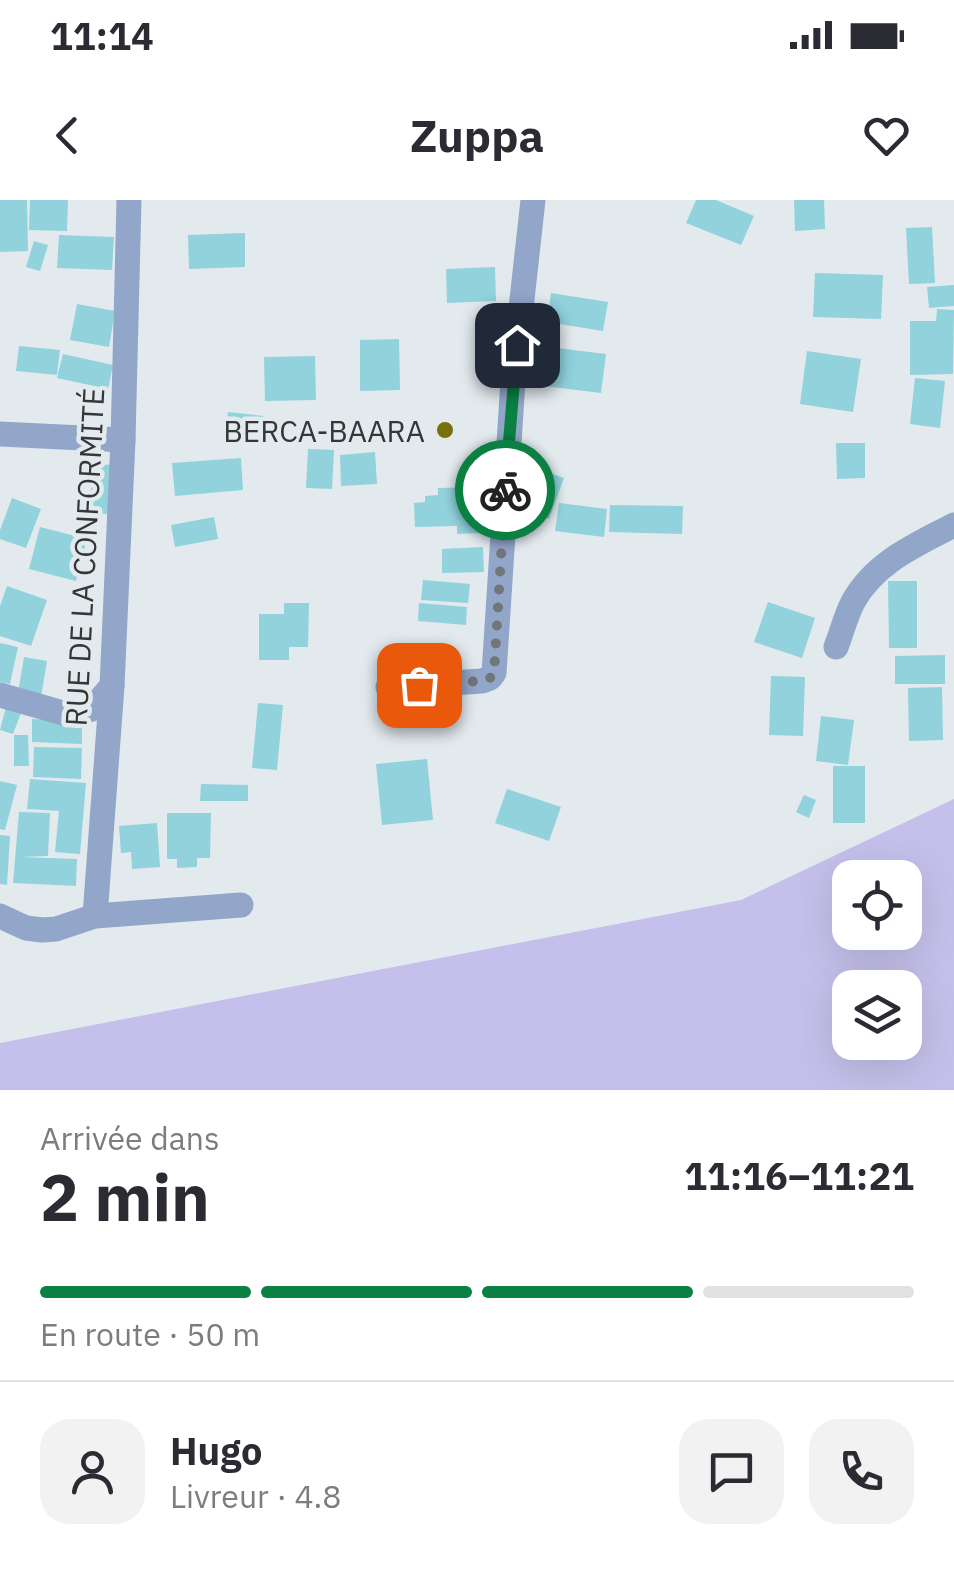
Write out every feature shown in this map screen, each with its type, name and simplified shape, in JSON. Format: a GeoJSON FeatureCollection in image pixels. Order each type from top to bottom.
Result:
{"type":"FeatureCollection","features":[{"type":"Feature","properties":{"kind":"street","name":"RUE DE LA CONFORMITÉ"},"geometry":{"type":"LineString","coordinates":[[95,916],[112,686],[129,200]]}},
{"type":"Feature","properties":{"kind":"street"},"geometry":{"type":"LineString","coordinates":[[388,687],[482,681],[494,674],[513,382],[533,200]]}},
{"type":"Feature","properties":{"kind":"street"},"geometry":{"type":"LineString","coordinates":[[0,434],[123,440]]}},
{"type":"Feature","properties":{"kind":"street"},"geometry":{"type":"LineString","coordinates":[[836,646],[853,602],[885,563],[954,526]]}},
{"type":"Feature","properties":{"kind":"street"},"geometry":{"type":"LineString","coordinates":[[0,695],[70,715],[92,708],[112,686]]}},
{"type":"Feature","properties":{"kind":"street"},"geometry":{"type":"LineString","coordinates":[[0,916],[26,928],[42,930],[95,916],[241,905]]}},
{"type":"Feature","properties":{"kind":"shaded area"},"geometry":{"type":"Polygon","coordinates":[[[954,799],[954,1090],[0,1090],[0,1043],[741,900],[954,799]]]}},
{"type":"Feature","properties":{"kind":"building"},"geometry":{"type":"Polygon","coordinates":[[[0,200],[27,200],[28,251],[0,252],[0,200]]]}},
{"type":"Feature","properties":{"kind":"building"},"geometry":{"type":"Polygon","coordinates":[[[30,200],[68,200],[67,231],[29,230],[30,200]]]}},
{"type":"Feature","properties":{"kind":"building"},"geometry":{"type":"Polygon","coordinates":[[[696,200],[716,200],[754,216],[741,245],[686,223],[696,200]]]}},
{"type":"Feature","properties":{"kind":"building"},"geometry":{"type":"Polygon","coordinates":[[[794,200],[824,200],[825,229],[795,231],[794,200]]]}},
{"type":"Feature","properties":{"kind":"building"},"geometry":{"type":"Polygon","coordinates":[[[932,227],[935,283],[909,284],[906,228],[932,227]]]}},
{"type":"Feature","properties":{"kind":"building"},"geometry":{"type":"Polygon","coordinates":[[[245,233],[245,267],[189,269],[188,235],[245,233]]]}},
{"type":"Feature","properties":{"kind":"building"},"geometry":{"type":"Polygon","coordinates":[[[59,235],[114,237],[112,270],[57,268],[59,235]]]}},
{"type":"Feature","properties":{"kind":"building"},"geometry":{"type":"Polygon","coordinates":[[[34,241],[48,245],[40,271],[26,267],[34,241]]]}},
{"type":"Feature","properties":{"kind":"building"},"geometry":{"type":"Polygon","coordinates":[[[495,267],[496,301],[447,303],[446,269],[495,267]]]}},
{"type":"Feature","properties":{"kind":"building"},"geometry":{"type":"Polygon","coordinates":[[[815,273],[883,275],[881,319],[813,317],[815,273]]]}},
{"type":"Feature","properties":{"kind":"building"},"geometry":{"type":"Polygon","coordinates":[[[954,285],[954,306],[929,308],[927,287],[954,285]]]}},
{"type":"Feature","properties":{"kind":"building"},"geometry":{"type":"Polygon","coordinates":[[[551,293],[608,302],[603,331],[547,322],[551,293]]]}},
{"type":"Feature","properties":{"kind":"building"},"geometry":{"type":"Polygon","coordinates":[[[77,304],[115,311],[109,347],[70,340],[77,304]]]}},
{"type":"Feature","properties":{"kind":"building"},"geometry":{"type":"Polygon","coordinates":[[[937,309],[954,310],[953,374],[910,375],[910,321],[936,321],[937,309]]]}},
{"type":"Feature","properties":{"kind":"building"},"geometry":{"type":"Polygon","coordinates":[[[399,339],[400,390],[360,391],[360,340],[399,339]]]}},
{"type":"Feature","properties":{"kind":"building"},"geometry":{"type":"Polygon","coordinates":[[[19,346],[60,350],[57,375],[16,371],[19,346]]]}},
{"type":"Feature","properties":{"kind":"building"},"geometry":{"type":"Polygon","coordinates":[[[549,347],[606,354],[601,393],[544,386],[549,347]]]}},
{"type":"Feature","properties":{"kind":"building"},"geometry":{"type":"Polygon","coordinates":[[[807,351],[861,359],[853,412],[800,404],[807,351]]]}},
{"type":"Feature","properties":{"kind":"building"},"geometry":{"type":"Polygon","coordinates":[[[63,354],[113,365],[108,389],[57,378],[63,354]]]}},
{"type":"Feature","properties":{"kind":"building"},"geometry":{"type":"Polygon","coordinates":[[[315,356],[316,400],[265,401],[264,357],[315,356]]]}},
{"type":"Feature","properties":{"kind":"building"},"geometry":{"type":"Polygon","coordinates":[[[915,378],[945,381],[940,428],[910,424],[915,378]]]}},
{"type":"Feature","properties":{"kind":"building"},"geometry":{"type":"Polygon","coordinates":[[[228,412],[264,416],[261,445],[225,441],[228,412]]]}},
{"type":"Feature","properties":{"kind":"building"},"geometry":{"type":"Polygon","coordinates":[[[836,443],[865,443],[865,478],[837,479],[836,443]]]}},
{"type":"Feature","properties":{"kind":"building"},"geometry":{"type":"Polygon","coordinates":[[[308,449],[334,450],[332,489],[306,488],[308,449]]]}},
{"type":"Feature","properties":{"kind":"building"},"geometry":{"type":"Polygon","coordinates":[[[375,452],[377,484],[341,486],[340,455],[375,452]]]}},
{"type":"Feature","properties":{"kind":"building"},"geometry":{"type":"Polygon","coordinates":[[[241,458],[243,490],[175,496],[172,463],[241,458]]]}},
{"type":"Feature","properties":{"kind":"building"},"geometry":{"type":"Polygon","coordinates":[[[92,464],[114,465],[112,514],[90,513],[92,464]]]}},
{"type":"Feature","properties":{"kind":"building"},"geometry":{"type":"Polygon","coordinates":[[[533,467],[564,478],[549,519],[519,509],[533,467]]]}},
{"type":"Feature","properties":{"kind":"building"},"geometry":{"type":"Polygon","coordinates":[[[478,487],[479,533],[457,534],[457,526],[415,527],[414,503],[425,502],[425,496],[438,495],[438,488],[478,487]]]}},
{"type":"Feature","properties":{"kind":"building"},"geometry":{"type":"Polygon","coordinates":[[[12,498],[41,509],[26,548],[0,539],[12,498]]]}},
{"type":"Feature","properties":{"kind":"building"},"geometry":{"type":"Polygon","coordinates":[[[559,503],[607,509],[604,537],[555,531],[559,503]]]}},
{"type":"Feature","properties":{"kind":"building"},"geometry":{"type":"Polygon","coordinates":[[[610,505],[683,506],[682,534],[609,532],[610,505]]]}},
{"type":"Feature","properties":{"kind":"building"},"geometry":{"type":"Polygon","coordinates":[[[214,517],[218,539],[175,547],[171,525],[214,517]]]}},
{"type":"Feature","properties":{"kind":"building"},"geometry":{"type":"Polygon","coordinates":[[[40,527],[87,539],[76,581],[29,569],[40,527]]]}},
{"type":"Feature","properties":{"kind":"building"},"geometry":{"type":"Polygon","coordinates":[[[483,547],[484,572],[442,573],[442,549],[483,547]]]}},
{"type":"Feature","properties":{"kind":"building"},"geometry":{"type":"Polygon","coordinates":[[[423,580],[470,584],[468,603],[421,600],[423,580]]]}},
{"type":"Feature","properties":{"kind":"building"},"geometry":{"type":"Polygon","coordinates":[[[888,581],[917,581],[917,648],[889,648],[888,581]]]}},
{"type":"Feature","properties":{"kind":"building"},"geometry":{"type":"Polygon","coordinates":[[[7,586],[47,600],[31,646],[0,636],[0,606],[7,586]]]}},
{"type":"Feature","properties":{"kind":"building"},"geometry":{"type":"Polygon","coordinates":[[[768,602],[815,618],[802,658],[754,642],[768,602]]]}},
{"type":"Feature","properties":{"kind":"building"},"geometry":{"type":"Polygon","coordinates":[[[284,603],[309,603],[308,647],[289,647],[289,660],[259,660],[259,614],[284,614],[284,603]]]}},
{"type":"Feature","properties":{"kind":"building"},"geometry":{"type":"Polygon","coordinates":[[[419,603],[467,607],[466,625],[418,621],[419,603]]]}},
{"type":"Feature","properties":{"kind":"building"},"geometry":{"type":"Polygon","coordinates":[[[0,643],[18,647],[10,684],[0,682],[0,643]]]}},
{"type":"Feature","properties":{"kind":"building"},"geometry":{"type":"Polygon","coordinates":[[[945,655],[945,684],[895,684],[895,656],[945,655]]]}},
{"type":"Feature","properties":{"kind":"building"},"geometry":{"type":"Polygon","coordinates":[[[24,657],[47,661],[41,697],[18,693],[24,657]]]}},
{"type":"Feature","properties":{"kind":"building"},"geometry":{"type":"Polygon","coordinates":[[[771,676],[805,677],[803,736],[769,735],[771,676]]]}},
{"type":"Feature","properties":{"kind":"building"},"geometry":{"type":"Polygon","coordinates":[[[942,687],[943,740],[909,741],[908,688],[942,687]]]}},
{"type":"Feature","properties":{"kind":"building"},"geometry":{"type":"Polygon","coordinates":[[[258,703],[283,705],[277,770],[252,768],[258,703]]]}},
{"type":"Feature","properties":{"kind":"building"},"geometry":{"type":"Polygon","coordinates":[[[6,707],[21,713],[13,734],[0,730],[6,707]]]}},
{"type":"Feature","properties":{"kind":"building"},"geometry":{"type":"Polygon","coordinates":[[[821,716],[854,720],[848,765],[816,761],[821,716]]]}},
{"type":"Feature","properties":{"kind":"building"},"geometry":{"type":"Polygon","coordinates":[[[32,719],[82,721],[82,744],[32,742],[32,719]]]}},
{"type":"Feature","properties":{"kind":"building"},"geometry":{"type":"Polygon","coordinates":[[[14,735],[28,735],[29,766],[14,766],[14,735]]]}},
{"type":"Feature","properties":{"kind":"building"},"geometry":{"type":"Polygon","coordinates":[[[34,747],[82,748],[81,779],[33,777],[34,747]]]}},
{"type":"Feature","properties":{"kind":"building"},"geometry":{"type":"Polygon","coordinates":[[[427,759],[433,820],[382,825],[376,764],[427,759]]]}},
{"type":"Feature","properties":{"kind":"building"},"geometry":{"type":"Polygon","coordinates":[[[833,766],[865,766],[865,823],[833,823],[833,766]]]}},
{"type":"Feature","properties":{"kind":"building"},"geometry":{"type":"Polygon","coordinates":[[[30,779],[86,783],[80,854],[55,852],[59,811],[27,809],[30,779]]]}},
{"type":"Feature","properties":{"kind":"building"},"geometry":{"type":"Polygon","coordinates":[[[0,781],[17,785],[5,830],[0,829],[0,781]]]}},
{"type":"Feature","properties":{"kind":"building"},"geometry":{"type":"Polygon","coordinates":[[[201,784],[248,785],[248,801],[200,801],[201,784]]]}},
{"type":"Feature","properties":{"kind":"building"},"geometry":{"type":"Polygon","coordinates":[[[507,789],[561,807],[549,841],[495,823],[507,789]]]}},
{"type":"Feature","properties":{"kind":"building"},"geometry":{"type":"Polygon","coordinates":[[[804,795],[816,800],[809,818],[796,812],[804,795]]]}},
{"type":"Feature","properties":{"kind":"building"},"geometry":{"type":"Polygon","coordinates":[[[19,812],[50,813],[48,856],[21,857],[77,859],[76,886],[13,883],[19,812]]]}},
{"type":"Feature","properties":{"kind":"building"},"geometry":{"type":"Polygon","coordinates":[[[167,813],[211,813],[210,858],[197,858],[197,867],[177,868],[177,859],[167,859],[167,813]]]}},
{"type":"Feature","properties":{"kind":"building"},"geometry":{"type":"Polygon","coordinates":[[[157,823],[160,867],[132,869],[131,852],[121,853],[119,826],[157,823]]]}},
{"type":"Feature","properties":{"kind":"building"},"geometry":{"type":"Polygon","coordinates":[[[0,835],[10,836],[7,885],[0,884],[0,835]]]}},
{"type":"Feature","properties":{"kind":"way so far"},"geometry":{"type":"LineString","coordinates":[[419,685],[482,681],[494,674],[505,490]]}},
{"type":"Feature","properties":{"kind":"place","name":"BERCA-BAARA"},"geometry":{"type":"Point","coordinates":[445,430]}},
{"type":"Feature","properties":{"kind":"route"},"geometry":{"type":"LineString","coordinates":[[505,490],[517,345]]}}]}
